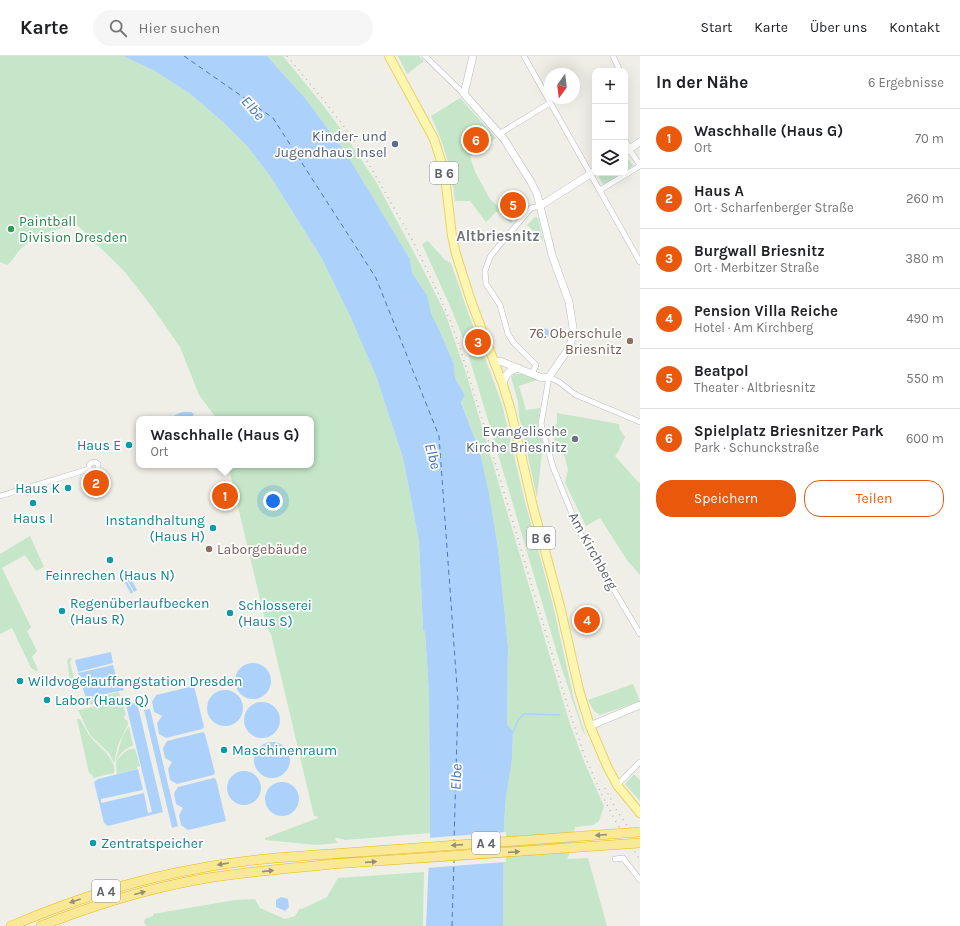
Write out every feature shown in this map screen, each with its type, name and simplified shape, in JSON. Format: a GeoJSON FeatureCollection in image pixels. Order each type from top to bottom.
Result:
{"type":"FeatureCollection","features":[{"type":"Feature","properties":{"kind":"highway","name":"A 4"},"geometry":{"type":"LineString","coordinates":[[11,926],[59,906],[104,891],[195,869],[281,857],[640,832]]}},
{"type":"Feature","properties":{"kind":"highway","name":"A 4"},"geometry":{"type":"LineString","coordinates":[[41,926],[111,901],[195,880],[232,874],[332,864],[640,843]]}},
{"type":"Feature","properties":{"kind":"main road","name":"B 6"},"geometry":{"type":"LineString","coordinates":[[389,56],[424,118],[442,164],[456,254],[470,301],[503,385],[513,419],[537,526],[560,606],[579,690],[590,726],[617,785],[640,813]]}},
{"type":"Feature","properties":{"kind":"street"},"geometry":{"type":"LineString","coordinates":[[425,56],[464,94],[499,134],[512,151],[531,182],[540,206],[552,255],[569,302],[573,328],[569,348],[549,377]]}},
{"type":"Feature","properties":{"kind":"street"},"geometry":{"type":"LineString","coordinates":[[464,94],[472,56]]}},
{"type":"Feature","properties":{"kind":"street"},"geometry":{"type":"LineString","coordinates":[[524,56],[544,92]]}},
{"type":"Feature","properties":{"kind":"street"},"geometry":{"type":"LineString","coordinates":[[613,56],[619,68]]}},
{"type":"Feature","properties":{"kind":"street"},"geometry":{"type":"LineString","coordinates":[[499,134],[548,104]]}},
{"type":"Feature","properties":{"kind":"street"},"geometry":{"type":"LineString","coordinates":[[532,374],[536,365],[508,334],[500,305],[486,284],[485,271],[490,257],[531,208],[540,206],[592,173],[551,104]]}},
{"type":"Feature","properties":{"kind":"street"},"geometry":{"type":"LineString","coordinates":[[628,149],[640,142]]}},
{"type":"Feature","properties":{"kind":"street"},"geometry":{"type":"LineString","coordinates":[[600,190],[640,165],[628,151]]}},
{"type":"Feature","properties":{"kind":"street"},"geometry":{"type":"LineString","coordinates":[[593,176],[640,262]]}},
{"type":"Feature","properties":{"kind":"street"},"geometry":{"type":"LineString","coordinates":[[494,362],[500,361],[542,378],[549,377],[559,382],[576,395],[640,422]]}},
{"type":"Feature","properties":{"kind":"street"},"geometry":{"type":"LineString","coordinates":[[503,385],[504,379],[508,372],[512,369],[519,368]]}},
{"type":"Feature","properties":{"kind":"street","name":"Am Kirchberg"},"geometry":{"type":"LineString","coordinates":[[549,377],[541,424],[556,474],[579,531],[640,634]]}},
{"type":"Feature","properties":{"kind":"street"},"geometry":{"type":"LineString","coordinates":[[0,496],[89,469]]}},
{"type":"Feature","properties":{"kind":"street"},"geometry":{"type":"LineString","coordinates":[[590,726],[640,705]]}},
{"type":"Feature","properties":{"kind":"street"},"geometry":{"type":"LineString","coordinates":[[617,785],[640,762]]}},
{"type":"Feature","properties":{"kind":"street"},"geometry":{"type":"LineString","coordinates":[[615,859],[623,858],[640,880]]}},
{"type":"Feature","properties":{"kind":"green space"},"geometry":{"type":"Polygon","coordinates":[[[0,56],[123,56],[153,70],[189,93],[223,122],[248,147],[270,176],[321,257],[350,316],[376,376],[403,458],[419,541],[423,630],[425,632],[429,691],[430,833],[345,840],[335,838],[337,843],[317,845],[265,840],[265,838],[318,818],[317,816],[314,816],[271,634],[267,628],[229,468],[314,468],[314,416],[215,416],[199,395],[180,347],[152,307],[125,272],[77,225],[42,234],[22,248],[7,265],[0,262],[0,56]]]}},
{"type":"Feature","properties":{"kind":"green space"},"geometry":{"type":"Polygon","coordinates":[[[267,56],[283,56],[348,139],[376,182],[445,313],[466,373],[569,721],[583,759],[604,806],[599,821],[593,825],[575,827],[567,859],[588,858],[607,926],[503,926],[504,825],[506,797],[512,760],[513,731],[507,724],[508,646],[498,548],[489,493],[480,452],[461,401],[465,395],[455,378],[454,364],[437,325],[430,314],[427,295],[412,273],[410,259],[348,156],[305,98],[267,56]]]}},
{"type":"Feature","properties":{"kind":"green space"},"geometry":{"type":"Polygon","coordinates":[[[398,56],[419,56],[424,61],[407,74],[398,56]]]}},
{"type":"Feature","properties":{"kind":"green space"},"geometry":{"type":"Polygon","coordinates":[[[460,98],[496,138],[470,156],[475,172],[490,199],[513,220],[511,223],[497,211],[486,222],[470,201],[455,201],[447,158],[431,116],[460,98]]]}},
{"type":"Feature","properties":{"kind":"green space"},"geometry":{"type":"Polygon","coordinates":[[[628,159],[633,166],[628,169],[628,159]]]}},
{"type":"Feature","properties":{"kind":"green space"},"geometry":{"type":"Polygon","coordinates":[[[598,176],[619,176],[604,186],[598,176]]]}},
{"type":"Feature","properties":{"kind":"green space"},"geometry":{"type":"Polygon","coordinates":[[[535,217],[538,218],[543,241],[527,225],[535,217]]]}},
{"type":"Feature","properties":{"kind":"green space"},"geometry":{"type":"Polygon","coordinates":[[[428,241],[445,260],[451,263],[502,404],[524,498],[553,605],[574,700],[586,737],[560,663],[465,343],[422,244],[428,241]]]}},
{"type":"Feature","properties":{"kind":"green space"},"geometry":{"type":"Polygon","coordinates":[[[514,374],[522,374],[537,380],[519,386],[526,410],[540,408],[538,429],[543,443],[537,498],[519,416],[518,402],[511,377],[514,374]]]}},
{"type":"Feature","properties":{"kind":"green space"},"geometry":{"type":"Polygon","coordinates":[[[557,413],[619,424],[620,430],[625,437],[615,456],[640,483],[640,575],[627,560],[600,518],[586,526],[565,483],[568,470],[565,457],[557,448],[554,438],[554,424],[557,424],[557,413]]]}},
{"type":"Feature","properties":{"kind":"green space"},"geometry":{"type":"Polygon","coordinates":[[[30,536],[44,567],[36,571],[25,555],[2,568],[31,627],[27,631],[37,651],[32,657],[38,670],[36,671],[31,668],[12,628],[0,634],[0,554],[30,536]]]}},
{"type":"Feature","properties":{"kind":"green space"},"geometry":{"type":"Polygon","coordinates":[[[69,658],[72,658],[70,662],[74,679],[70,680],[67,661],[69,658]]]}},
{"type":"Feature","properties":{"kind":"green space"},"geometry":{"type":"Polygon","coordinates":[[[633,684],[640,701],[600,715],[594,711],[588,700],[633,684]]]}},
{"type":"Feature","properties":{"kind":"green space"},"geometry":{"type":"Polygon","coordinates":[[[119,692],[119,698],[89,705],[88,699],[119,692]]]}},
{"type":"Feature","properties":{"kind":"green space"},"geometry":{"type":"Polygon","coordinates":[[[122,701],[126,715],[124,716],[125,720],[127,720],[128,724],[118,745],[114,763],[109,753],[90,735],[78,710],[113,703],[116,704],[117,702],[122,701]]]}},
{"type":"Feature","properties":{"kind":"green space"},"geometry":{"type":"Polygon","coordinates":[[[77,719],[80,719],[92,739],[110,757],[114,768],[114,773],[93,778],[89,773],[77,719]]]}},
{"type":"Feature","properties":{"kind":"green space"},"geometry":{"type":"Polygon","coordinates":[[[129,727],[133,745],[120,755],[115,763],[122,737],[129,727]]]}},
{"type":"Feature","properties":{"kind":"green space"},"geometry":{"type":"Polygon","coordinates":[[[135,749],[140,766],[137,767],[137,769],[117,774],[117,760],[127,750],[135,749]]]}},
{"type":"Feature","properties":{"kind":"green space"},"geometry":{"type":"Polygon","coordinates":[[[634,774],[640,780],[640,801],[625,784],[634,774]]]}},
{"type":"Feature","properties":{"kind":"green space"},"geometry":{"type":"Polygon","coordinates":[[[424,872],[423,926],[146,926],[144,922],[145,919],[153,916],[153,914],[235,900],[255,899],[260,908],[285,919],[295,916],[300,908],[302,909],[327,897],[338,878],[424,872]]]}},
{"type":"Feature","properties":{"kind":"water","name":"Elbe"},"geometry":{"type":"Polygon","coordinates":[[[123,56],[267,56],[305,98],[348,156],[410,259],[412,273],[427,295],[431,314],[454,364],[455,378],[465,395],[461,402],[480,452],[489,493],[498,548],[508,646],[507,724],[513,731],[512,760],[506,797],[504,825],[503,926],[426,926],[430,833],[429,692],[425,632],[423,630],[419,541],[403,458],[376,376],[350,316],[321,257],[270,176],[248,147],[223,122],[189,93],[153,70],[123,56]]]}},
{"type":"Feature","properties":{"kind":"water"},"geometry":{"type":"Polygon","coordinates":[[[545,328],[550,333],[545,338],[540,333],[545,328]]]}},
{"type":"Feature","properties":{"kind":"water"},"geometry":{"type":"Polygon","coordinates":[[[183,412],[191,412],[194,414],[193,416],[174,416],[183,412]]]}},
{"type":"Feature","properties":{"kind":"water"},"geometry":{"type":"Polygon","coordinates":[[[125,568],[137,590],[134,592],[122,570],[125,568]]]}},
{"type":"Feature","properties":{"kind":"water"},"geometry":{"type":"Polygon","coordinates":[[[121,571],[133,592],[131,594],[119,572],[121,571]]]}},
{"type":"Feature","properties":{"kind":"water"},"geometry":{"type":"Polygon","coordinates":[[[111,652],[113,663],[78,672],[75,660],[111,652]]]}},
{"type":"Feature","properties":{"kind":"water"},"geometry":{"type":"Polygon","coordinates":[[[253,663],[263,666],[268,671],[271,681],[268,691],[263,696],[253,699],[243,696],[238,691],[235,681],[238,671],[243,666],[253,663]]]}},
{"type":"Feature","properties":{"kind":"water"},"geometry":{"type":"Polygon","coordinates":[[[113,665],[116,676],[81,684],[78,673],[113,665]]]}},
{"type":"Feature","properties":{"kind":"water"},"geometry":{"type":"Polygon","coordinates":[[[117,677],[120,688],[123,688],[124,690],[86,698],[82,686],[117,677]]]}},
{"type":"Feature","properties":{"kind":"water"},"geometry":{"type":"Polygon","coordinates":[[[194,686],[204,727],[202,729],[166,738],[159,734],[157,723],[162,716],[154,712],[152,702],[156,695],[194,686]]]}},
{"type":"Feature","properties":{"kind":"water"},"geometry":{"type":"Polygon","coordinates":[[[225,690],[235,693],[240,698],[243,708],[240,718],[235,723],[225,726],[215,723],[210,718],[207,708],[210,698],[215,693],[225,690]]]}},
{"type":"Feature","properties":{"kind":"water"},"geometry":{"type":"Polygon","coordinates":[[[137,702],[163,812],[108,826],[104,823],[94,782],[98,779],[138,769],[143,790],[101,799],[101,803],[144,793],[148,813],[152,812],[126,705],[137,702]]]}},
{"type":"Feature","properties":{"kind":"water"},"geometry":{"type":"Polygon","coordinates":[[[262,702],[272,705],[277,710],[280,720],[277,730],[272,735],[262,738],[252,735],[247,730],[244,720],[247,710],[252,705],[262,702]]]}},
{"type":"Feature","properties":{"kind":"water"},"geometry":{"type":"Polygon","coordinates":[[[150,709],[178,826],[172,828],[144,710],[150,709]]]}},
{"type":"Feature","properties":{"kind":"water"},"geometry":{"type":"Polygon","coordinates":[[[203,732],[205,734],[215,773],[213,775],[177,784],[170,780],[168,769],[172,762],[165,758],[163,748],[167,741],[203,732]]]}},
{"type":"Feature","properties":{"kind":"water"},"geometry":{"type":"Polygon","coordinates":[[[272,742],[282,745],[287,750],[290,760],[287,770],[282,775],[272,778],[262,775],[257,770],[254,760],[257,750],[262,745],[272,742]]]}},
{"type":"Feature","properties":{"kind":"water"},"geometry":{"type":"Polygon","coordinates":[[[241,771],[247,771],[251,772],[258,778],[261,788],[260,795],[254,802],[247,805],[241,805],[237,804],[230,798],[227,791],[227,785],[228,781],[234,774],[241,771]]]}},
{"type":"Feature","properties":{"kind":"water"},"geometry":{"type":"Polygon","coordinates":[[[214,778],[216,779],[226,821],[188,830],[181,825],[179,815],[183,808],[176,804],[174,793],[178,787],[214,778]]]}},
{"type":"Feature","properties":{"kind":"water"},"geometry":{"type":"Polygon","coordinates":[[[279,782],[285,782],[289,783],[296,789],[299,799],[298,806],[292,813],[285,816],[279,816],[275,815],[268,809],[265,802],[265,796],[266,792],[272,785],[279,782]]]}},
{"type":"Feature","properties":{"kind":"water"},"geometry":{"type":"Polygon","coordinates":[[[281,897],[288,899],[289,907],[285,911],[276,907],[276,900],[281,897]]]}},
{"type":"Feature","properties":{"kind":"pier"},"geometry":{"type":"Polygon","coordinates":[[[506,832],[506,862],[426,868],[428,838],[506,832]]]}},
{"type":"Feature","properties":{"kind":"waterway"},"geometry":{"type":"LineString","coordinates":[[513,732],[518,720],[524,714],[560,715]]}},
{"type":"Feature","properties":{"kind":"ferry route"},"geometry":{"type":"LineString","coordinates":[[184,56],[273,118],[376,278],[439,436],[458,701],[454,841]]}},
{"type":"Feature","properties":{"kind":"ferry route"},"geometry":{"type":"LineString","coordinates":[[452,926],[454,861]]}},
{"type":"Feature","properties":{"kind":"railway"},"geometry":{"type":"LineString","coordinates":[[287,56],[326,103],[366,159],[414,243],[439,295],[452,325],[462,354],[566,701],[584,754],[600,791],[615,820],[640,860]]}},
{"type":"Feature","properties":{"kind":"railway"},"geometry":{"type":"LineString","coordinates":[[605,788],[617,811],[640,844]]}},
{"type":"Feature","properties":{"kind":"place","name":"Spielplatz Briesnitzer Park"},"geometry":{"type":"Point","coordinates":[476,140]}},
{"type":"Feature","properties":{"kind":"place","name":"Kinder- und Jugendhaus Insel"},"geometry":{"type":"Point","coordinates":[395,144]}},
{"type":"Feature","properties":{"kind":"place","name":"Beatpol"},"geometry":{"type":"Point","coordinates":[513,205]}},
{"type":"Feature","properties":{"kind":"place","name":"Paintball Division Dresden"},"geometry":{"type":"Point","coordinates":[11,229]}},
{"type":"Feature","properties":{"kind":"place","name":"76. Oberschule Briesnitz"},"geometry":{"type":"Point","coordinates":[630,341]}},
{"type":"Feature","properties":{"kind":"place","name":"Burgwall Briesnitz"},"geometry":{"type":"Point","coordinates":[478,342]}},
{"type":"Feature","properties":{"kind":"place","name":"Evangelische Kirche Briesnitz"},"geometry":{"type":"Point","coordinates":[575,439]}},
{"type":"Feature","properties":{"kind":"place","name":"Haus E"},"geometry":{"type":"Point","coordinates":[129,445]}},
{"type":"Feature","properties":{"kind":"place","name":"Haus A"},"geometry":{"type":"Point","coordinates":[96,483]}},
{"type":"Feature","properties":{"kind":"place","name":"Haus K"},"geometry":{"type":"Point","coordinates":[68,488]}},
{"type":"Feature","properties":{"kind":"place","name":"Waschhalle (Haus G)"},"geometry":{"type":"Point","coordinates":[225,496]}},
{"type":"Feature","properties":{"kind":"place","name":"Haus I"},"geometry":{"type":"Point","coordinates":[33,503]}},
{"type":"Feature","properties":{"kind":"place","name":"Instandhaltung (Haus H)"},"geometry":{"type":"Point","coordinates":[213,528]}},
{"type":"Feature","properties":{"kind":"place","name":"Laborgebäude"},"geometry":{"type":"Point","coordinates":[209,549]}},
{"type":"Feature","properties":{"kind":"place","name":"Feinrechen (Haus N)"},"geometry":{"type":"Point","coordinates":[110,560]}},
{"type":"Feature","properties":{"kind":"place","name":"Regenüberlaufbecken (Haus R)"},"geometry":{"type":"Point","coordinates":[62,611]}},
{"type":"Feature","properties":{"kind":"place","name":"Schlosserei (Haus S)"},"geometry":{"type":"Point","coordinates":[230,613]}},
{"type":"Feature","properties":{"kind":"place","name":"Pension Villa Reiche"},"geometry":{"type":"Point","coordinates":[587,620]}},
{"type":"Feature","properties":{"kind":"place","name":"Wildvogelauffangstation Dresden"},"geometry":{"type":"Point","coordinates":[20,681]}},
{"type":"Feature","properties":{"kind":"place","name":"Labor (Haus Q)"},"geometry":{"type":"Point","coordinates":[47,700]}},
{"type":"Feature","properties":{"kind":"place","name":"Maschinenraum"},"geometry":{"type":"Point","coordinates":[224,750]}},
{"type":"Feature","properties":{"kind":"place","name":"Zentratspeicher"},"geometry":{"type":"Point","coordinates":[93,843]}},
{"type":"Feature","properties":{"kind":"district","name":"Altbriesnitz"},"geometry":{"type":"Point","coordinates":[498,236]}}]}
